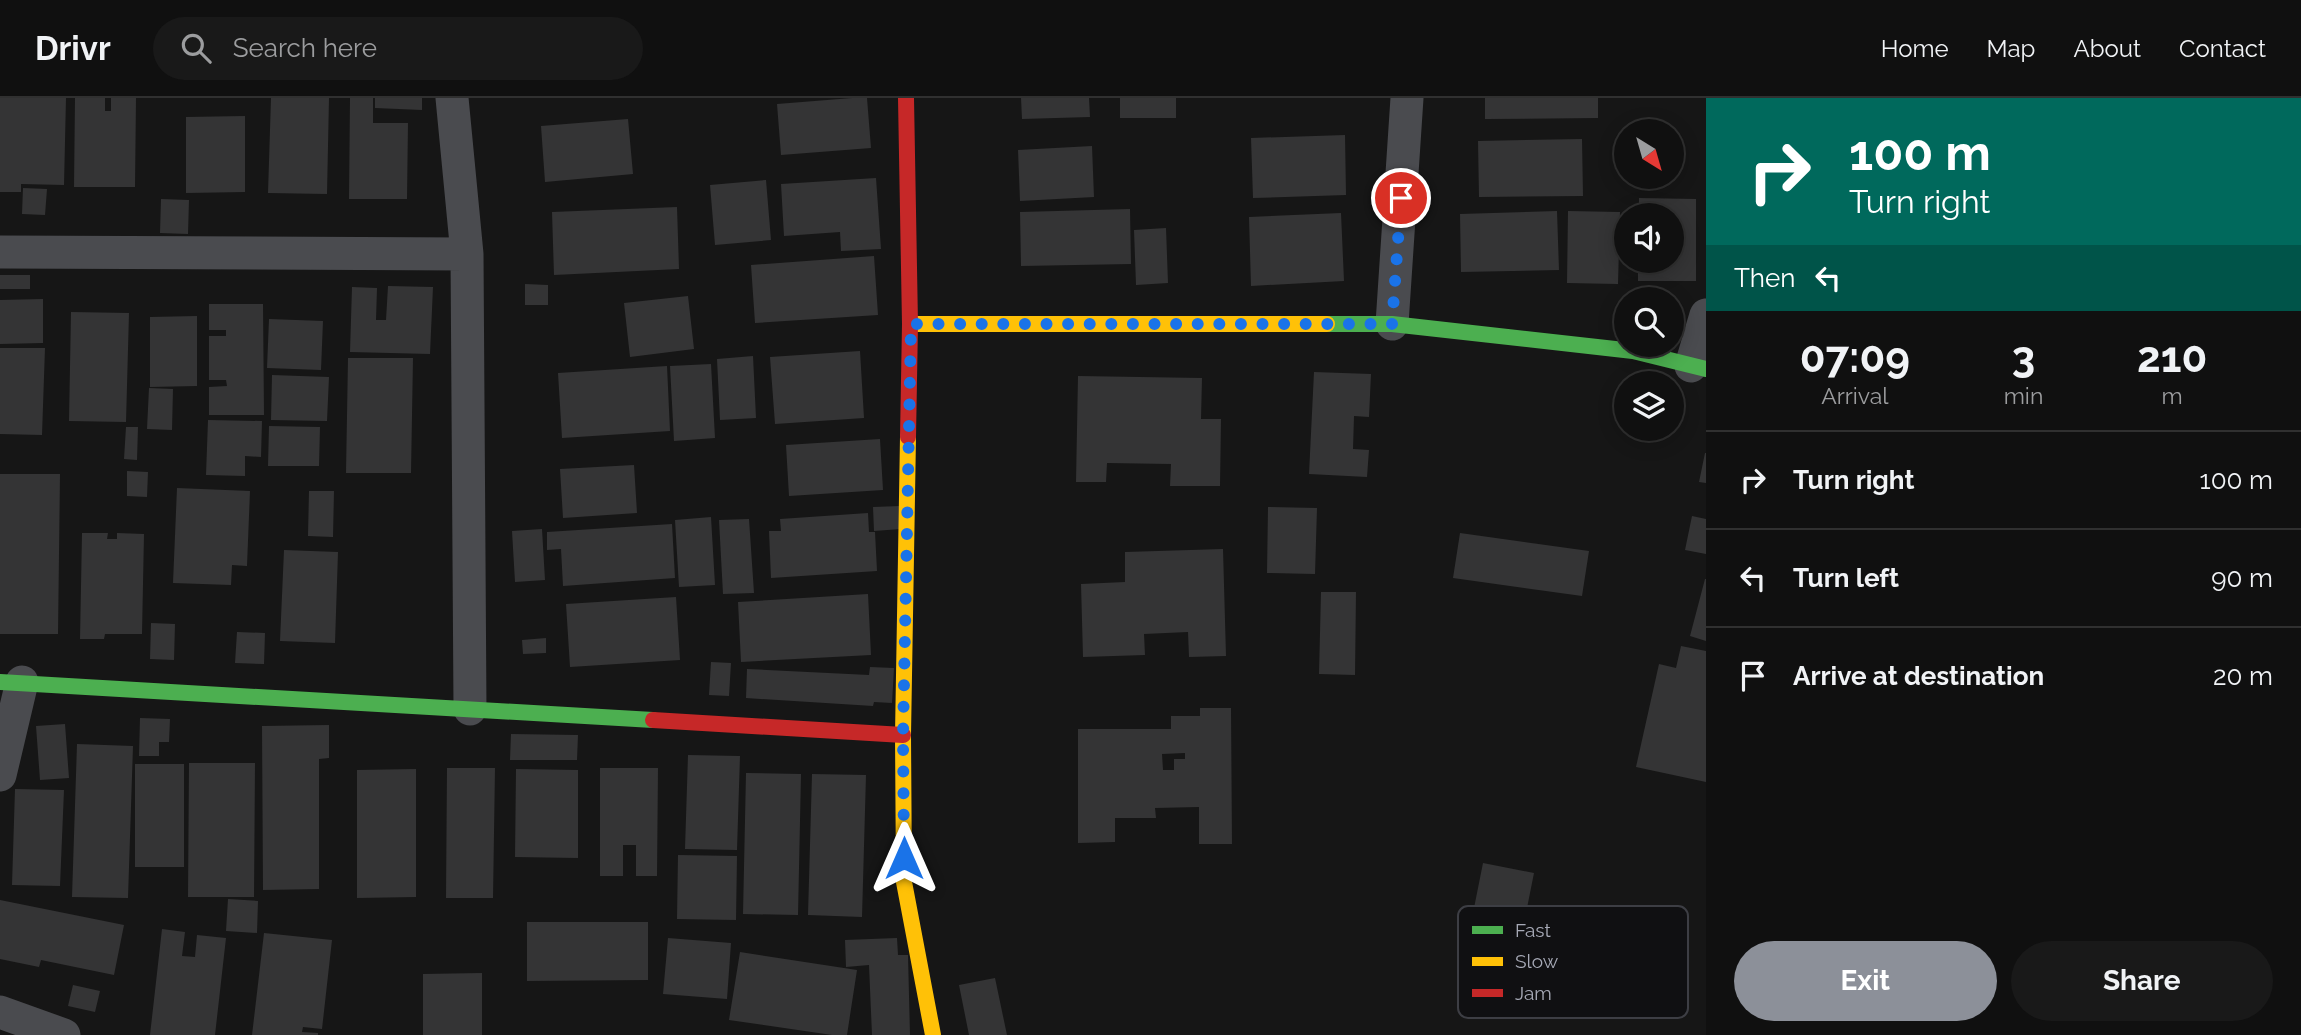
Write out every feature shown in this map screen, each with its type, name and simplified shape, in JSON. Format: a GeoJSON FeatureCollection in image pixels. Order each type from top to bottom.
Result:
{"type":"FeatureCollection","features":[{"type":"Feature","properties":{"kind":"street"},"geometry":{"type":"LineString","coordinates":[[452,98],[467,254],[470,709]]}},
{"type":"Feature","properties":{"kind":"street"},"geometry":{"type":"LineString","coordinates":[[906,98],[911,324],[903,735],[904,883],[933,1035]]}},
{"type":"Feature","properties":{"kind":"street"},"geometry":{"type":"LineString","coordinates":[[1392,324],[1407,98]]}},
{"type":"Feature","properties":{"kind":"street"},"geometry":{"type":"LineString","coordinates":[[0,252],[467,254]]}},
{"type":"Feature","properties":{"kind":"street"},"geometry":{"type":"LineString","coordinates":[[911,324],[1392,324],[1633,351],[1699,368],[1706,315]]}},
{"type":"Feature","properties":{"kind":"street"},"geometry":{"type":"LineString","coordinates":[[0,775],[11,682],[903,735]]}},
{"type":"Feature","properties":{"kind":"street"},"geometry":{"type":"LineString","coordinates":[[0,1012],[64,1035]]}},
{"type":"Feature","properties":{"kind":"building"},"geometry":{"type":"Polygon","coordinates":[[[0,98],[66,98],[64,185],[21,184],[21,192],[0,192],[0,98]]]}},
{"type":"Feature","properties":{"kind":"building"},"geometry":{"type":"Polygon","coordinates":[[[75,98],[105,98],[105,111],[111,111],[111,98],[136,98],[135,187],[74,187],[75,98]]]}},
{"type":"Feature","properties":{"kind":"building"},"geometry":{"type":"Polygon","coordinates":[[[271,98],[329,98],[327,194],[268,193],[271,98]]]}},
{"type":"Feature","properties":{"kind":"building"},"geometry":{"type":"Polygon","coordinates":[[[350,98],[373,98],[373,123],[408,123],[407,199],[349,199],[350,98]]]}},
{"type":"Feature","properties":{"kind":"building"},"geometry":{"type":"Polygon","coordinates":[[[375,98],[422,98],[422,110],[375,108],[375,98]]]}},
{"type":"Feature","properties":{"kind":"building"},"geometry":{"type":"Polygon","coordinates":[[[867,98],[871,148],[781,155],[777,104],[867,98]]]}},
{"type":"Feature","properties":{"kind":"building"},"geometry":{"type":"Polygon","coordinates":[[[1021,98],[1089,98],[1090,117],[1022,119],[1021,98]]]}},
{"type":"Feature","properties":{"kind":"building"},"geometry":{"type":"Polygon","coordinates":[[[1120,98],[1176,98],[1176,118],[1120,118],[1120,98]]]}},
{"type":"Feature","properties":{"kind":"building"},"geometry":{"type":"Polygon","coordinates":[[[1485,98],[1598,98],[1598,118],[1485,119],[1485,98]]]}},
{"type":"Feature","properties":{"kind":"building"},"geometry":{"type":"Polygon","coordinates":[[[245,116],[245,192],[186,193],[186,117],[245,116]]]}},
{"type":"Feature","properties":{"kind":"building"},"geometry":{"type":"Polygon","coordinates":[[[628,119],[633,174],[545,182],[541,126],[628,119]]]}},
{"type":"Feature","properties":{"kind":"building"},"geometry":{"type":"Polygon","coordinates":[[[1345,135],[1346,195],[1253,198],[1251,138],[1345,135]]]}},
{"type":"Feature","properties":{"kind":"building"},"geometry":{"type":"Polygon","coordinates":[[[1582,139],[1583,196],[1479,197],[1478,141],[1582,139]]]}},
{"type":"Feature","properties":{"kind":"building"},"geometry":{"type":"Polygon","coordinates":[[[1092,146],[1094,197],[1020,201],[1018,150],[1092,146]]]}},
{"type":"Feature","properties":{"kind":"building"},"geometry":{"type":"Polygon","coordinates":[[[876,178],[881,249],[841,251],[840,232],[784,236],[781,184],[876,178]]]}},
{"type":"Feature","properties":{"kind":"building"},"geometry":{"type":"Polygon","coordinates":[[[766,180],[771,240],[715,245],[710,185],[766,180]]]}},
{"type":"Feature","properties":{"kind":"building"},"geometry":{"type":"Polygon","coordinates":[[[23,188],[47,189],[45,215],[22,214],[23,188]]]}},
{"type":"Feature","properties":{"kind":"building"},"geometry":{"type":"Polygon","coordinates":[[[1639,198],[1696,199],[1696,281],[1638,281],[1638,273],[1684,273],[1684,203],[1639,203],[1639,198]]]}},
{"type":"Feature","properties":{"kind":"building"},"geometry":{"type":"Polygon","coordinates":[[[161,199],[189,200],[188,234],[160,233],[161,199]]]}},
{"type":"Feature","properties":{"kind":"building"},"geometry":{"type":"Polygon","coordinates":[[[677,207],[679,269],[554,275],[552,212],[677,207]]]}},
{"type":"Feature","properties":{"kind":"building"},"geometry":{"type":"Polygon","coordinates":[[[1130,209],[1131,264],[1021,266],[1020,212],[1130,209]]]}},
{"type":"Feature","properties":{"kind":"building"},"geometry":{"type":"Polygon","coordinates":[[[1557,211],[1559,270],[1461,272],[1460,214],[1557,211]]]}},
{"type":"Feature","properties":{"kind":"building"},"geometry":{"type":"Polygon","coordinates":[[[1568,211],[1614,212],[1614,273],[1618,273],[1618,284],[1567,283],[1568,211]]]}},
{"type":"Feature","properties":{"kind":"building"},"geometry":{"type":"Polygon","coordinates":[[[1341,213],[1344,281],[1251,286],[1249,217],[1341,213]]]}},
{"type":"Feature","properties":{"kind":"building"},"geometry":{"type":"Polygon","coordinates":[[[1166,228],[1168,283],[1136,285],[1134,230],[1166,228]]]}},
{"type":"Feature","properties":{"kind":"building"},"geometry":{"type":"Polygon","coordinates":[[[874,256],[878,315],[755,323],[751,265],[874,256]]]}},
{"type":"Feature","properties":{"kind":"building"},"geometry":{"type":"Polygon","coordinates":[[[0,275],[30,275],[30,289],[0,289],[0,275]]]}},
{"type":"Feature","properties":{"kind":"building"},"geometry":{"type":"Polygon","coordinates":[[[525,284],[548,285],[548,305],[525,305],[525,284]]]}},
{"type":"Feature","properties":{"kind":"building"},"geometry":{"type":"Polygon","coordinates":[[[388,286],[433,287],[430,354],[350,352],[352,287],[377,288],[376,320],[386,320],[388,286]]]}},
{"type":"Feature","properties":{"kind":"building"},"geometry":{"type":"Polygon","coordinates":[[[688,296],[694,349],[630,357],[624,303],[688,296]]]}},
{"type":"Feature","properties":{"kind":"building"},"geometry":{"type":"Polygon","coordinates":[[[43,299],[43,343],[0,344],[0,300],[43,299]]]}},
{"type":"Feature","properties":{"kind":"building"},"geometry":{"type":"Polygon","coordinates":[[[209,304],[263,304],[264,415],[209,415],[209,387],[227,386],[226,380],[209,380],[209,336],[226,336],[226,330],[209,330],[209,304]]]}},
{"type":"Feature","properties":{"kind":"building"},"geometry":{"type":"Polygon","coordinates":[[[71,312],[129,313],[126,422],[69,421],[71,312]]]}},
{"type":"Feature","properties":{"kind":"building"},"geometry":{"type":"Polygon","coordinates":[[[197,316],[197,386],[150,387],[150,317],[197,316]]]}},
{"type":"Feature","properties":{"kind":"building"},"geometry":{"type":"Polygon","coordinates":[[[269,319],[323,321],[321,370],[267,368],[269,319]]]}},
{"type":"Feature","properties":{"kind":"building"},"geometry":{"type":"Polygon","coordinates":[[[0,348],[45,348],[42,435],[0,434],[0,348]]]}},
{"type":"Feature","properties":{"kind":"building"},"geometry":{"type":"Polygon","coordinates":[[[860,351],[864,418],[775,424],[770,357],[860,351]]]}},
{"type":"Feature","properties":{"kind":"building"},"geometry":{"type":"Polygon","coordinates":[[[753,356],[756,418],[720,420],[717,359],[753,356]]]}},
{"type":"Feature","properties":{"kind":"building"},"geometry":{"type":"Polygon","coordinates":[[[348,358],[413,358],[411,473],[346,473],[348,358]]]}},
{"type":"Feature","properties":{"kind":"building"},"geometry":{"type":"Polygon","coordinates":[[[711,364],[715,438],[674,441],[670,366],[711,364]]]}},
{"type":"Feature","properties":{"kind":"building"},"geometry":{"type":"Polygon","coordinates":[[[667,366],[670,431],[562,438],[558,373],[667,366]]]}},
{"type":"Feature","properties":{"kind":"building"},"geometry":{"type":"Polygon","coordinates":[[[1314,372],[1371,374],[1369,417],[1354,416],[1353,449],[1369,450],[1367,477],[1309,474],[1314,372]]]}},
{"type":"Feature","properties":{"kind":"building"},"geometry":{"type":"Polygon","coordinates":[[[272,375],[329,377],[327,421],[271,420],[272,375]]]}},
{"type":"Feature","properties":{"kind":"building"},"geometry":{"type":"Polygon","coordinates":[[[1078,376],[1202,378],[1201,419],[1221,419],[1220,486],[1170,486],[1171,464],[1107,463],[1106,482],[1076,482],[1078,376]]]}},
{"type":"Feature","properties":{"kind":"building"},"geometry":{"type":"Polygon","coordinates":[[[149,388],[173,389],[172,430],[147,429],[149,388]]]}},
{"type":"Feature","properties":{"kind":"building"},"geometry":{"type":"Polygon","coordinates":[[[208,420],[262,421],[261,457],[245,456],[245,476],[206,475],[208,420]]]}},
{"type":"Feature","properties":{"kind":"building"},"geometry":{"type":"Polygon","coordinates":[[[269,426],[320,427],[319,466],[268,466],[269,426]]]}},
{"type":"Feature","properties":{"kind":"building"},"geometry":{"type":"Polygon","coordinates":[[[126,427],[138,427],[137,460],[124,459],[126,427]]]}},
{"type":"Feature","properties":{"kind":"building"},"geometry":{"type":"Polygon","coordinates":[[[880,439],[883,490],[789,496],[786,445],[880,439]]]}},
{"type":"Feature","properties":{"kind":"building"},"geometry":{"type":"Polygon","coordinates":[[[1706,453],[1706,483],[1699,482],[1706,453]]]}},
{"type":"Feature","properties":{"kind":"building"},"geometry":{"type":"Polygon","coordinates":[[[634,465],[637,513],[563,518],[560,469],[634,465]]]}},
{"type":"Feature","properties":{"kind":"building"},"geometry":{"type":"Polygon","coordinates":[[[127,471],[148,472],[147,497],[127,496],[127,471]]]}},
{"type":"Feature","properties":{"kind":"building"},"geometry":{"type":"Polygon","coordinates":[[[0,474],[60,474],[58,634],[0,634],[0,474]]]}},
{"type":"Feature","properties":{"kind":"building"},"geometry":{"type":"Polygon","coordinates":[[[177,488],[250,491],[247,566],[232,565],[231,585],[173,583],[177,488]]]}},
{"type":"Feature","properties":{"kind":"building"},"geometry":{"type":"Polygon","coordinates":[[[309,491],[334,491],[333,537],[308,536],[309,491]]]}},
{"type":"Feature","properties":{"kind":"building"},"geometry":{"type":"Polygon","coordinates":[[[900,506],[901,529],[874,531],[873,507],[900,506]]]}},
{"type":"Feature","properties":{"kind":"building"},"geometry":{"type":"Polygon","coordinates":[[[1268,507],[1317,508],[1315,574],[1267,573],[1268,507]]]}},
{"type":"Feature","properties":{"kind":"building"},"geometry":{"type":"Polygon","coordinates":[[[868,513],[869,532],[875,532],[877,571],[771,578],[769,531],[781,531],[780,519],[868,513]]]}},
{"type":"Feature","properties":{"kind":"building"},"geometry":{"type":"Polygon","coordinates":[[[1692,516],[1706,519],[1706,554],[1685,550],[1692,516]]]}},
{"type":"Feature","properties":{"kind":"building"},"geometry":{"type":"Polygon","coordinates":[[[711,517],[715,585],[679,587],[675,520],[711,517]]]}},
{"type":"Feature","properties":{"kind":"building"},"geometry":{"type":"Polygon","coordinates":[[[749,519],[754,593],[723,594],[719,520],[749,519]]]}},
{"type":"Feature","properties":{"kind":"building"},"geometry":{"type":"Polygon","coordinates":[[[672,524],[675,578],[563,586],[561,549],[547,550],[547,532],[672,524]]]}},
{"type":"Feature","properties":{"kind":"building"},"geometry":{"type":"Polygon","coordinates":[[[542,529],[545,580],[515,582],[512,531],[542,529]]]}},
{"type":"Feature","properties":{"kind":"building"},"geometry":{"type":"Polygon","coordinates":[[[82,533],[108,533],[107,539],[117,539],[117,533],[144,534],[142,634],[105,634],[104,639],[80,639],[82,533]]]}},
{"type":"Feature","properties":{"kind":"building"},"geometry":{"type":"Polygon","coordinates":[[[1460,533],[1589,551],[1582,596],[1453,578],[1460,533]]]}},
{"type":"Feature","properties":{"kind":"building"},"geometry":{"type":"Polygon","coordinates":[[[1223,549],[1226,656],[1189,657],[1188,632],[1144,634],[1145,655],[1083,657],[1081,584],[1125,582],[1125,552],[1223,549]]]}},
{"type":"Feature","properties":{"kind":"building"},"geometry":{"type":"Polygon","coordinates":[[[284,550],[338,552],[335,643],[280,641],[284,550]]]}},
{"type":"Feature","properties":{"kind":"building"},"geometry":{"type":"Polygon","coordinates":[[[1706,579],[1706,641],[1690,636],[1706,579]]]}},
{"type":"Feature","properties":{"kind":"building"},"geometry":{"type":"Polygon","coordinates":[[[1321,592],[1356,592],[1355,675],[1319,674],[1321,592]]]}},
{"type":"Feature","properties":{"kind":"building"},"geometry":{"type":"Polygon","coordinates":[[[868,594],[871,655],[741,662],[738,602],[868,594]]]}},
{"type":"Feature","properties":{"kind":"building"},"geometry":{"type":"Polygon","coordinates":[[[676,597],[680,660],[570,667],[566,604],[676,597]]]}},
{"type":"Feature","properties":{"kind":"building"},"geometry":{"type":"Polygon","coordinates":[[[151,623],[175,624],[174,660],[150,659],[151,623]]]}},
{"type":"Feature","properties":{"kind":"building"},"geometry":{"type":"Polygon","coordinates":[[[237,632],[265,633],[264,664],[235,663],[237,632]]]}},
{"type":"Feature","properties":{"kind":"building"},"geometry":{"type":"Polygon","coordinates":[[[546,638],[546,653],[523,654],[522,640],[546,638]]]}},
{"type":"Feature","properties":{"kind":"building"},"geometry":{"type":"Polygon","coordinates":[[[1681,646],[1706,651],[1706,782],[1636,767],[1659,664],[1676,668],[1681,646]]]}},
{"type":"Feature","properties":{"kind":"building"},"geometry":{"type":"Polygon","coordinates":[[[711,662],[731,663],[729,696],[709,695],[711,662]]]}},
{"type":"Feature","properties":{"kind":"building"},"geometry":{"type":"Polygon","coordinates":[[[870,667],[894,668],[892,703],[874,702],[873,706],[746,698],[747,669],[869,675],[870,667]]]}},
{"type":"Feature","properties":{"kind":"building"},"geometry":{"type":"Polygon","coordinates":[[[1200,708],[1231,708],[1232,844],[1199,844],[1199,807],[1155,808],[1156,818],[1115,818],[1115,842],[1078,843],[1078,729],[1171,729],[1171,716],[1200,716],[1200,708]],[[1185,753],[1162,754],[1163,770],[1174,770],[1174,759],[1185,759],[1185,753]]]}},
{"type":"Feature","properties":{"kind":"building"},"geometry":{"type":"Polygon","coordinates":[[[140,718],[170,719],[169,742],[159,742],[159,756],[139,756],[140,718]]]}},
{"type":"Feature","properties":{"kind":"building"},"geometry":{"type":"Polygon","coordinates":[[[65,724],[69,778],[40,780],[36,726],[65,724]]]}},
{"type":"Feature","properties":{"kind":"building"},"geometry":{"type":"Polygon","coordinates":[[[329,725],[329,758],[319,759],[319,889],[263,890],[262,726],[329,725]]]}},
{"type":"Feature","properties":{"kind":"building"},"geometry":{"type":"Polygon","coordinates":[[[511,734],[578,735],[577,760],[510,760],[511,734]]]}},
{"type":"Feature","properties":{"kind":"building"},"geometry":{"type":"Polygon","coordinates":[[[77,744],[133,746],[128,898],[72,897],[77,744]]]}},
{"type":"Feature","properties":{"kind":"building"},"geometry":{"type":"Polygon","coordinates":[[[688,755],[740,756],[737,850],[685,849],[688,755]]]}},
{"type":"Feature","properties":{"kind":"building"},"geometry":{"type":"Polygon","coordinates":[[[189,763],[255,763],[254,897],[188,897],[189,763]]]}},
{"type":"Feature","properties":{"kind":"building"},"geometry":{"type":"Polygon","coordinates":[[[135,764],[184,764],[184,867],[135,867],[135,764]]]}},
{"type":"Feature","properties":{"kind":"building"},"geometry":{"type":"Polygon","coordinates":[[[447,768],[495,768],[493,898],[446,898],[447,768]]]}},
{"type":"Feature","properties":{"kind":"building"},"geometry":{"type":"Polygon","coordinates":[[[600,768],[658,768],[657,876],[636,876],[636,845],[623,845],[623,876],[600,876],[600,768]]]}},
{"type":"Feature","properties":{"kind":"building"},"geometry":{"type":"Polygon","coordinates":[[[416,769],[416,897],[357,898],[357,770],[416,769]]]}},
{"type":"Feature","properties":{"kind":"building"},"geometry":{"type":"Polygon","coordinates":[[[516,769],[578,770],[578,858],[515,857],[516,769]]]}},
{"type":"Feature","properties":{"kind":"building"},"geometry":{"type":"Polygon","coordinates":[[[746,773],[801,774],[798,915],[743,914],[746,773]]]}},
{"type":"Feature","properties":{"kind":"building"},"geometry":{"type":"Polygon","coordinates":[[[812,774],[866,775],[862,917],[808,915],[812,774]]]}},
{"type":"Feature","properties":{"kind":"building"},"geometry":{"type":"Polygon","coordinates":[[[15,789],[64,790],[60,886],[12,885],[15,789]]]}},
{"type":"Feature","properties":{"kind":"building"},"geometry":{"type":"Polygon","coordinates":[[[678,855],[737,856],[736,920],[677,919],[678,855]]]}},
{"type":"Feature","properties":{"kind":"building"},"geometry":{"type":"Polygon","coordinates":[[[1483,863],[1534,873],[1527,906],[1474,906],[1483,863]]]}},
{"type":"Feature","properties":{"kind":"building"},"geometry":{"type":"Polygon","coordinates":[[[228,899],[258,901],[257,933],[226,931],[228,899]]]}},
{"type":"Feature","properties":{"kind":"building"},"geometry":{"type":"Polygon","coordinates":[[[0,900],[124,925],[114,975],[41,960],[39,967],[0,959],[0,900]]]}},
{"type":"Feature","properties":{"kind":"building"},"geometry":{"type":"Polygon","coordinates":[[[527,922],[648,922],[648,980],[527,981],[527,922]]]}},
{"type":"Feature","properties":{"kind":"building"},"geometry":{"type":"Polygon","coordinates":[[[162,929],[185,932],[182,956],[195,957],[197,935],[226,938],[215,1035],[150,1035],[162,929]]]}},
{"type":"Feature","properties":{"kind":"building"},"geometry":{"type":"Polygon","coordinates":[[[264,933],[332,940],[322,1029],[303,1027],[302,1032],[318,1035],[252,1035],[264,933]]]}},
{"type":"Feature","properties":{"kind":"building"},"geometry":{"type":"Polygon","coordinates":[[[668,938],[731,943],[727,999],[663,994],[668,938]]]}},
{"type":"Feature","properties":{"kind":"building"},"geometry":{"type":"Polygon","coordinates":[[[897,938],[898,955],[908,955],[910,1035],[872,1035],[869,965],[846,967],[845,940],[897,938]]]}},
{"type":"Feature","properties":{"kind":"building"},"geometry":{"type":"Polygon","coordinates":[[[740,952],[857,970],[847,1035],[729,1020],[740,952]]]}},
{"type":"Feature","properties":{"kind":"building"},"geometry":{"type":"Polygon","coordinates":[[[482,973],[482,1035],[423,1035],[423,974],[482,973]]]}},
{"type":"Feature","properties":{"kind":"building"},"geometry":{"type":"Polygon","coordinates":[[[995,978],[1007,1035],[969,1035],[959,985],[995,978]]]}},
{"type":"Feature","properties":{"kind":"building"},"geometry":{"type":"Polygon","coordinates":[[[73,985],[100,991],[95,1012],[68,1006],[73,985]]]}},
{"type":"Feature","properties":{"kind":"traffic: fast"},"geometry":{"type":"LineString","coordinates":[[1327,324],[1392,324],[1633,351],[1706,369]]}},
{"type":"Feature","properties":{"kind":"traffic: fast"},"geometry":{"type":"LineString","coordinates":[[0,682],[653,720]]}},
{"type":"Feature","properties":{"kind":"traffic: slow"},"geometry":{"type":"LineString","coordinates":[[910,324],[1327,324]]}},
{"type":"Feature","properties":{"kind":"traffic: slow"},"geometry":{"type":"LineString","coordinates":[[908,437],[903,735],[904,882],[933,1035]]}},
{"type":"Feature","properties":{"kind":"traffic: jam"},"geometry":{"type":"LineString","coordinates":[[906,98],[910,324],[908,437]]}},
{"type":"Feature","properties":{"kind":"traffic: jam"},"geometry":{"type":"LineString","coordinates":[[653,720],[903,735]]}},
{"type":"Feature","properties":{"kind":"route"},"geometry":{"type":"LineString","coordinates":[[904,858],[903,735],[911,324],[1392,324],[1401,198]]}}]}
